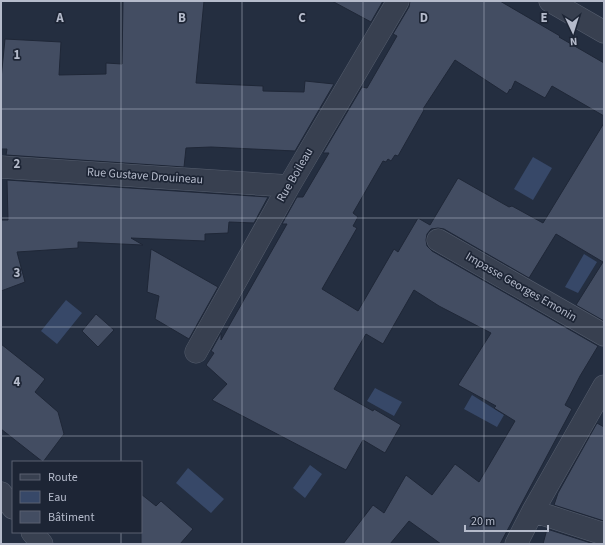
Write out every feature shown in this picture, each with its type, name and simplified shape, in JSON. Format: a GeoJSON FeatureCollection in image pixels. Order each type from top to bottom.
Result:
{"type":"FeatureCollection","features":[{"type":"Feature","properties":{"kind":"street","name":"Rue Boileau"},"geometry":{"type":"LineString","coordinates":[[196,352],[289,186],[398,1]]}},
{"type":"Feature","properties":{"kind":"street"},"geometry":{"type":"LineString","coordinates":[[550,1],[604,32]]}},
{"type":"Feature","properties":{"kind":"street","name":"Rue Gustave Drouineau"},"geometry":{"type":"LineString","coordinates":[[1,167],[289,186]]}},
{"type":"Feature","properties":{"kind":"street","name":"Impasse Georges Emonin"},"geometry":{"type":"LineString","coordinates":[[438,240],[604,335]]}},
{"type":"Feature","properties":{"kind":"street"},"geometry":{"type":"LineString","coordinates":[[516,544],[533,511],[604,386]]}},
{"type":"Feature","properties":{"kind":"street"},"geometry":{"type":"LineString","coordinates":[[1,493],[12,507]]}},
{"type":"Feature","properties":{"kind":"street"},"geometry":{"type":"LineString","coordinates":[[533,511],[604,534]]}},
{"type":"Feature","properties":{"kind":"street"},"geometry":{"type":"LineString","coordinates":[[33,533],[42,544]]}},
{"type":"Feature","properties":{"kind":"water"},"geometry":{"type":"Polygon","coordinates":[[[533,157],[552,168],[533,200],[514,189],[533,157]]]}},
{"type":"Feature","properties":{"kind":"water"},"geometry":{"type":"Polygon","coordinates":[[[584,254],[597,262],[578,293],[565,287],[584,254]]]}},
{"type":"Feature","properties":{"kind":"water"},"geometry":{"type":"Polygon","coordinates":[[[66,300],[82,313],[57,344],[41,331],[66,300]]]}},
{"type":"Feature","properties":{"kind":"water"},"geometry":{"type":"Polygon","coordinates":[[[375,388],[402,402],[394,416],[367,401],[375,388]]]}},
{"type":"Feature","properties":{"kind":"water"},"geometry":{"type":"Polygon","coordinates":[[[472,395],[504,415],[497,427],[464,409],[472,395]]]}},
{"type":"Feature","properties":{"kind":"water"},"geometry":{"type":"Polygon","coordinates":[[[310,465],[322,474],[305,498],[293,488],[310,465]]]}},
{"type":"Feature","properties":{"kind":"water"},"geometry":{"type":"Polygon","coordinates":[[[188,468],[224,499],[211,513],[176,483],[188,468]]]}},
{"type":"Feature","properties":{"kind":"building"},"geometry":{"type":"Polygon","coordinates":[[[123,1],[204,1],[196,83],[263,86],[263,91],[304,92],[305,81],[334,84],[295,151],[211,147],[186,148],[184,167],[6,155],[7,149],[1,149],[1,79],[5,39],[61,42],[59,75],[106,74],[106,63],[122,64],[123,1]]]}},
{"type":"Feature","properties":{"kind":"building"},"geometry":{"type":"Polygon","coordinates":[[[332,1],[383,1],[371,22],[332,1]]]}},
{"type":"Feature","properties":{"kind":"building"},"geometry":{"type":"Polygon","coordinates":[[[410,1],[500,1],[604,63],[604,116],[552,86],[545,98],[515,81],[511,90],[510,89],[507,94],[455,60],[423,109],[424,110],[398,156],[395,155],[391,161],[388,159],[386,162],[383,161],[353,213],[358,217],[353,226],[357,228],[322,289],[358,311],[394,249],[398,252],[418,218],[430,225],[458,178],[509,207],[512,206],[543,223],[604,123],[604,321],[576,305],[603,262],[556,234],[529,278],[444,229],[431,229],[427,234],[427,246],[432,251],[598,346],[565,405],[572,409],[500,544],[441,544],[409,521],[390,544],[343,544],[373,505],[384,513],[406,475],[432,495],[455,464],[479,482],[515,421],[494,408],[496,406],[458,385],[491,333],[439,306],[414,290],[383,344],[366,334],[334,389],[373,411],[374,409],[401,425],[385,453],[363,440],[346,470],[212,400],[227,384],[206,365],[214,353],[211,351],[221,333],[221,340],[287,224],[282,224],[297,197],[303,197],[329,153],[323,153],[362,87],[367,88],[397,36],[393,34],[409,7],[410,1]]]}},
{"type":"Feature","properties":{"kind":"building"},"geometry":{"type":"Polygon","coordinates":[[[7,180],[268,197],[254,223],[229,222],[228,233],[205,234],[205,241],[131,238],[143,245],[78,242],[78,248],[17,252],[25,282],[1,291],[1,220],[8,220],[7,180]]]}},
{"type":"Feature","properties":{"kind":"building"},"geometry":{"type":"Polygon","coordinates":[[[151,249],[218,287],[189,339],[155,319],[159,296],[147,292],[151,249]]]}},
{"type":"Feature","properties":{"kind":"building"},"geometry":{"type":"Polygon","coordinates":[[[96,314],[114,330],[98,347],[82,331],[96,314]]]}},
{"type":"Feature","properties":{"kind":"building"},"geometry":{"type":"Polygon","coordinates":[[[1,344],[45,379],[35,392],[58,412],[64,434],[44,461],[42,461],[1,429],[1,344]]]}},
{"type":"Feature","properties":{"kind":"building"},"geometry":{"type":"Polygon","coordinates":[[[597,423],[604,427],[604,521],[554,505],[558,493],[597,423]]]}},
{"type":"Feature","properties":{"kind":"building"},"geometry":{"type":"Polygon","coordinates":[[[142,495],[156,506],[161,501],[193,529],[180,544],[141,544],[142,495]]]}},
{"type":"Feature","properties":{"kind":"building"},"geometry":{"type":"Polygon","coordinates":[[[547,529],[594,544],[543,544],[547,529]]]}}]}
